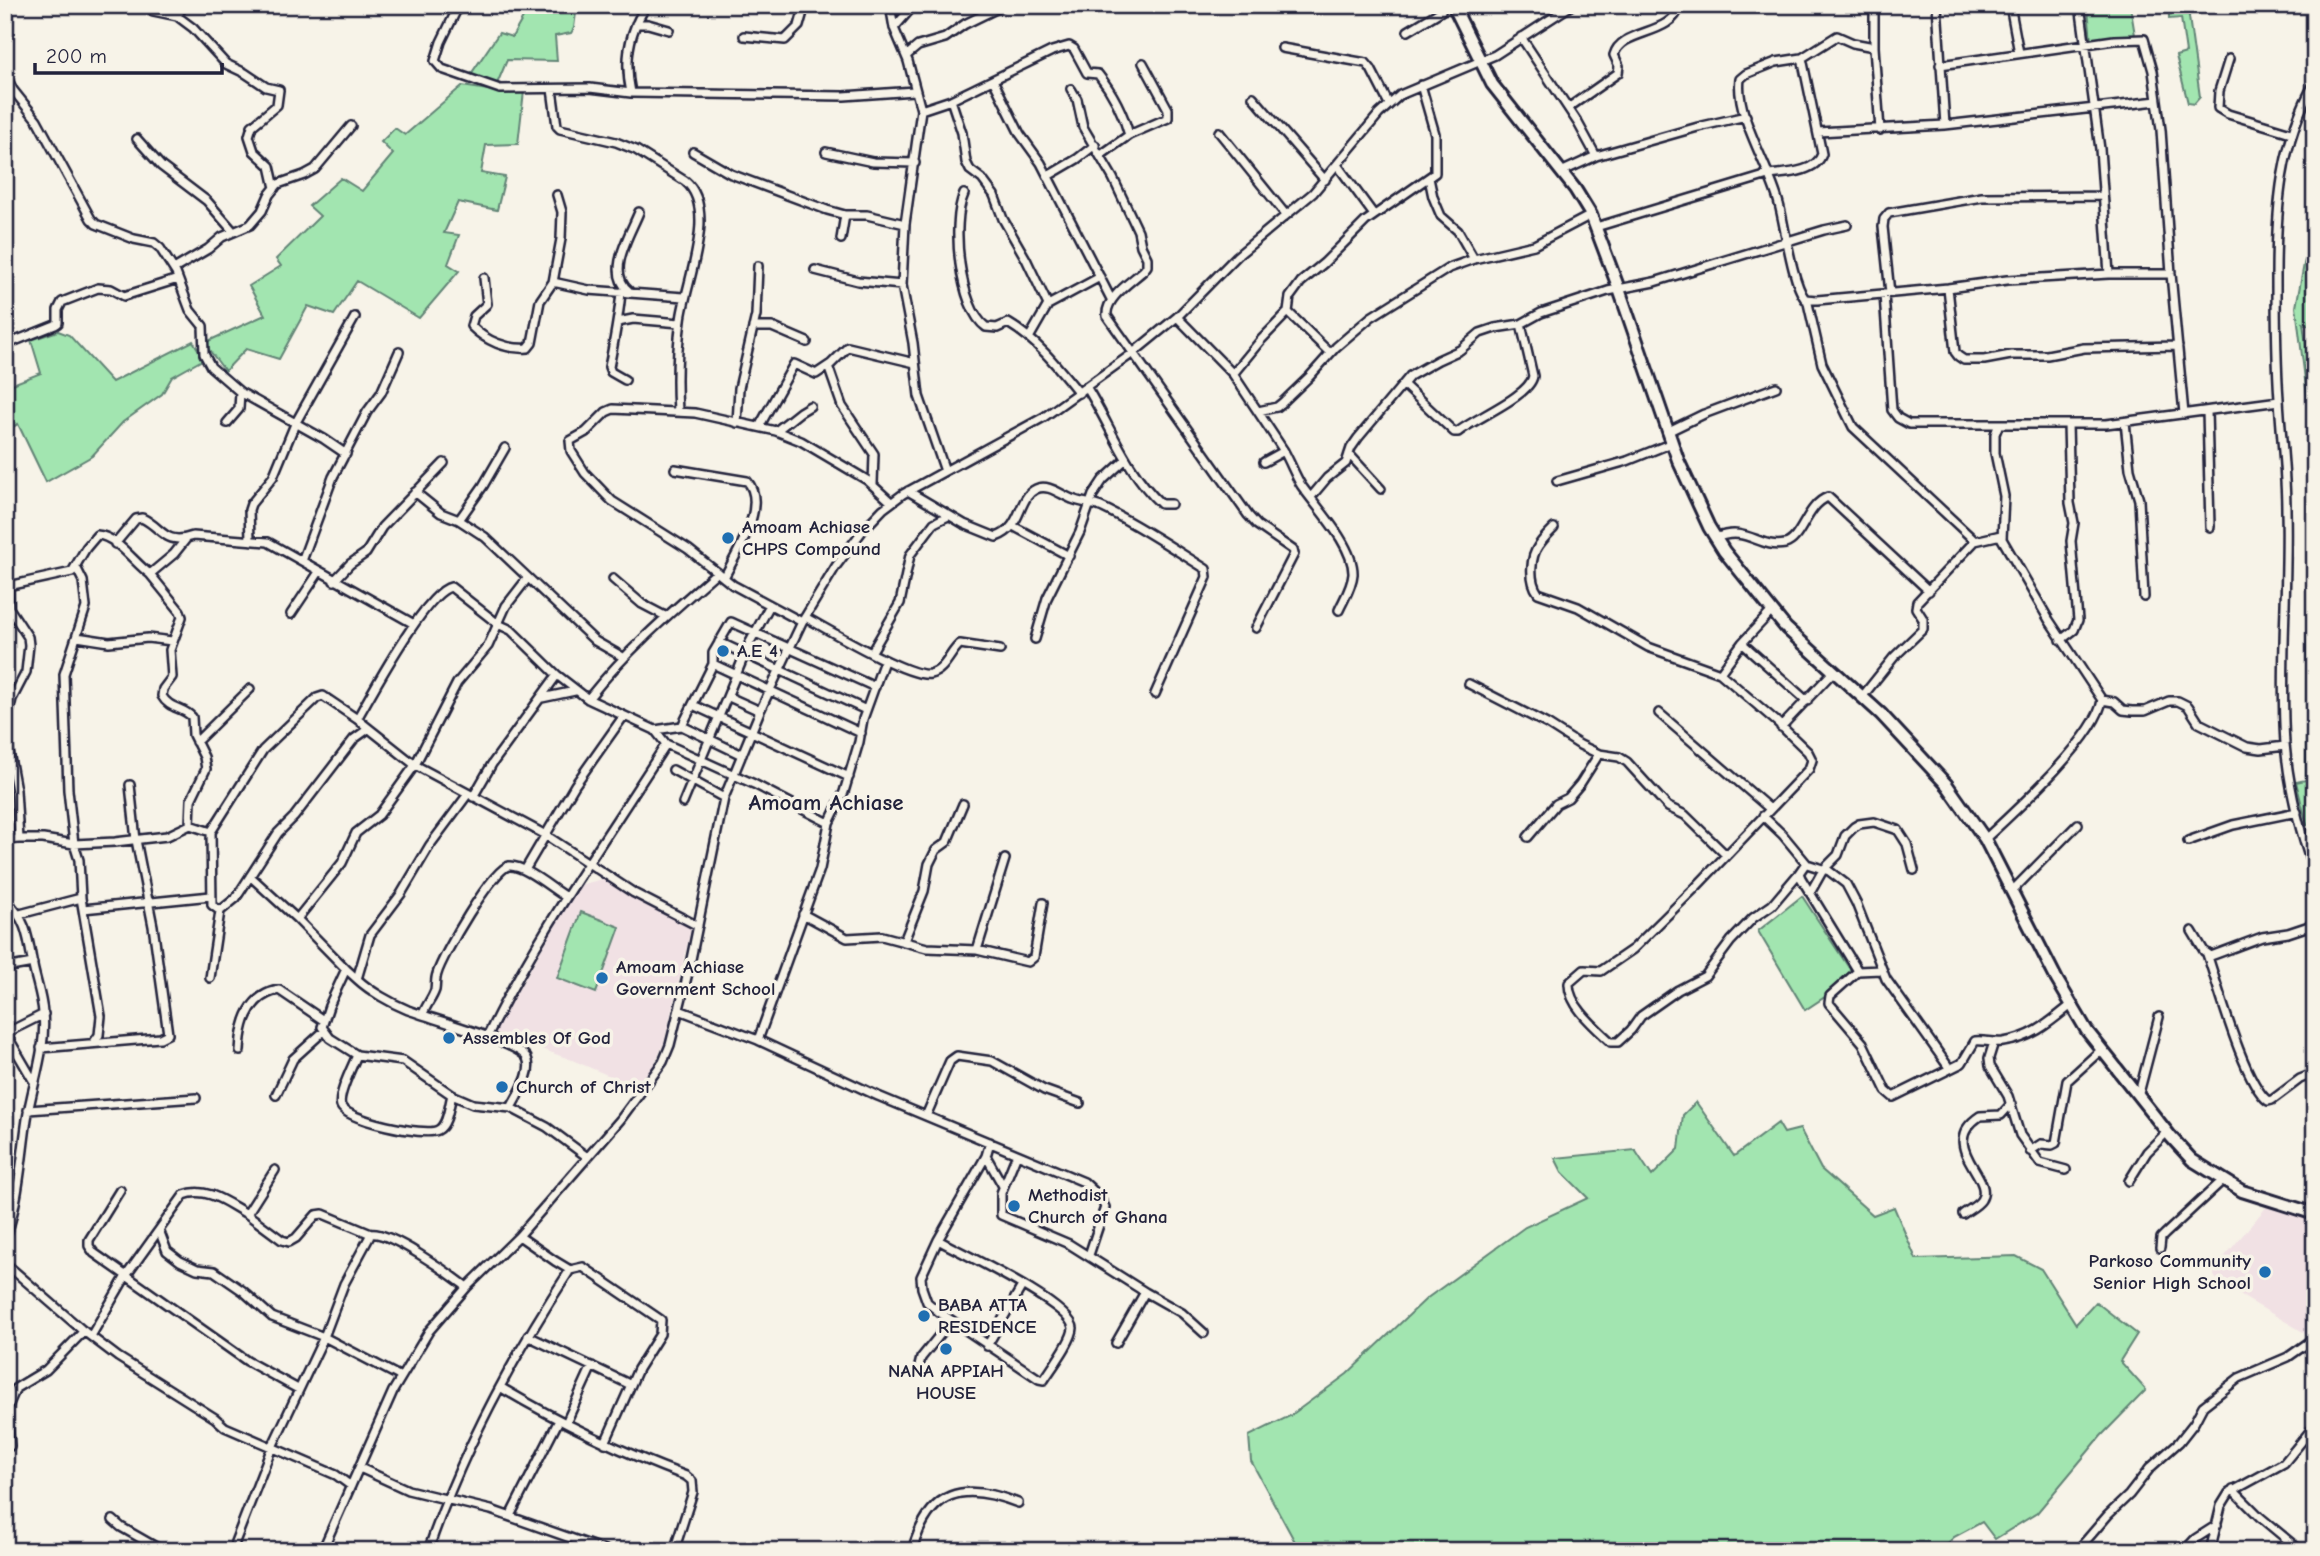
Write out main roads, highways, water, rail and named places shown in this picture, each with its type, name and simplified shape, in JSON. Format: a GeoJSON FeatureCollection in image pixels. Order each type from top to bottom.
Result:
{"type":"FeatureCollection","features":[{"type":"Feature","properties":{"kind":"place","name":"Amoam Achiase CHPS Compound"},"geometry":{"type":"Point","coordinates":[728,538]}},
{"type":"Feature","properties":{"kind":"place","name":"A.E 4"},"geometry":{"type":"Point","coordinates":[723,651]}},
{"type":"Feature","properties":{"kind":"place","name":"Amoam Achiase Government School"},"geometry":{"type":"Point","coordinates":[602,978]}},
{"type":"Feature","properties":{"kind":"place","name":"Assembles Of God"},"geometry":{"type":"Point","coordinates":[449,1038]}},
{"type":"Feature","properties":{"kind":"place","name":"Church of Christ"},"geometry":{"type":"Point","coordinates":[502,1087]}},
{"type":"Feature","properties":{"kind":"place","name":"Methodist Church of Ghana"},"geometry":{"type":"Point","coordinates":[1014,1206]}},
{"type":"Feature","properties":{"kind":"place","name":"Parkoso Community Senior High School"},"geometry":{"type":"Point","coordinates":[2265,1272]}},
{"type":"Feature","properties":{"kind":"place","name":"BABA ATTA RESIDENCE"},"geometry":{"type":"Point","coordinates":[924,1316]}},
{"type":"Feature","properties":{"kind":"place","name":"NANA APPIAH HOUSE"},"geometry":{"type":"Point","coordinates":[946,1349]}},
{"type":"Feature","properties":{"kind":"district","name":"Amoam Achiase"},"geometry":{"type":"Point","coordinates":[826,802]}}]}
